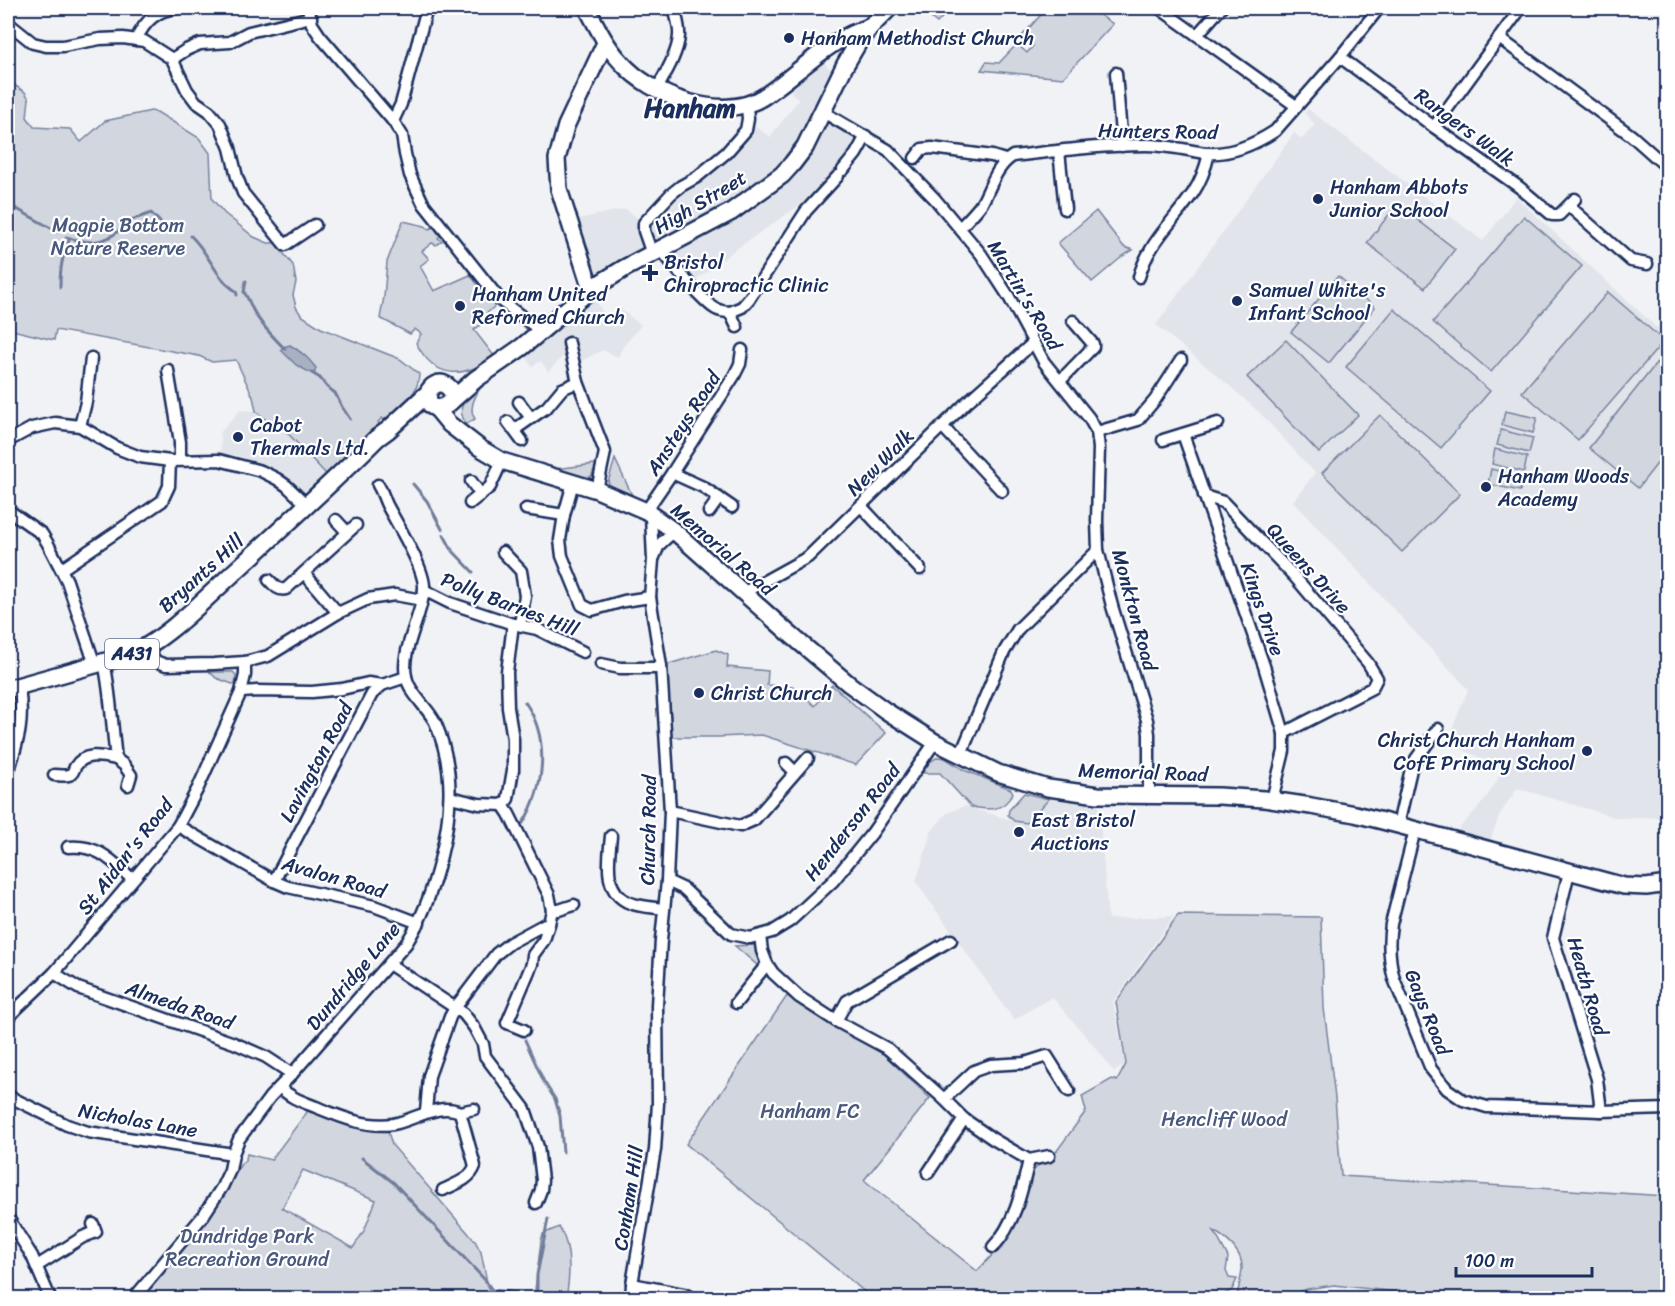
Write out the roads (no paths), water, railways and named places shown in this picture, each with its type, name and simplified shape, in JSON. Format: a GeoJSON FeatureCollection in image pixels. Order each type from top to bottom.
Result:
{"type":"FeatureCollection","features":[{"type":"Feature","properties":{"kind":"main road","name":"High Street"},"geometry":{"type":"LineString","coordinates":[[476,379],[432,386],[439,402],[476,379],[522,347],[591,289],[731,212],[782,175],[805,147],[849,58],[870,27],[889,8]]}},
{"type":"Feature","properties":{"kind":"main road","name":"Bryants Hill"},"geometry":{"type":"LineString","coordinates":[[13,687],[129,655],[148,646],[184,618],[308,505],[377,438],[439,402]]}},
{"type":"Feature","properties":{"kind":"street"},"geometry":{"type":"LineString","coordinates":[[136,40],[142,28],[155,15],[177,8]]}},
{"type":"Feature","properties":{"kind":"street"},"geometry":{"type":"LineString","coordinates":[[393,121],[401,104],[427,8]]}},
{"type":"Feature","properties":{"kind":"street"},"geometry":{"type":"LineString","coordinates":[[587,8],[605,43],[622,64],[638,77],[680,100],[710,107],[747,106],[762,98],[846,37],[858,30],[870,27]]}},
{"type":"Feature","properties":{"kind":"street"},"geometry":{"type":"LineString","coordinates":[[657,89],[679,40],[680,33],[674,8]]}},
{"type":"Feature","properties":{"kind":"street"},"geometry":{"type":"LineString","coordinates":[[1159,8],[1296,106]]}},
{"type":"Feature","properties":{"kind":"street"},"geometry":{"type":"LineString","coordinates":[[1197,35],[1221,8]]}},
{"type":"Feature","properties":{"kind":"street","name":"Hunters Road"},"geometry":{"type":"LineString","coordinates":[[915,158],[922,149],[932,148],[992,156],[1005,160],[1012,156],[1122,146],[1166,146],[1209,153],[1251,145],[1275,131],[1340,57],[1379,8]]}},
{"type":"Feature","properties":{"kind":"street"},"geometry":{"type":"LineString","coordinates":[[1434,127],[1521,8]]}},
{"type":"Feature","properties":{"kind":"street"},"geometry":{"type":"LineString","coordinates":[[172,59],[200,44],[230,42],[249,32],[309,12],[312,24],[320,36],[393,121],[402,135],[410,175],[423,203],[501,301],[541,332]]}},
{"type":"Feature","properties":{"kind":"street"},"geometry":{"type":"LineString","coordinates":[[8,23],[28,40],[46,46],[63,46],[113,38],[136,40],[144,41],[172,59],[191,96],[210,111],[220,124],[230,148],[243,193],[293,255]]}},
{"type":"Feature","properties":{"kind":"street"},"geometry":{"type":"LineString","coordinates":[[1498,38],[1632,136],[1668,168]]}},
{"type":"Feature","properties":{"kind":"street"},"geometry":{"type":"LineString","coordinates":[[591,289],[560,189],[557,159],[566,126],[605,43]]}},
{"type":"Feature","properties":{"kind":"street"},"geometry":{"type":"LineString","coordinates":[[823,52],[840,58],[849,58]]}},
{"type":"Feature","properties":{"kind":"street","name":"Rangers Walk"},"geometry":{"type":"LineString","coordinates":[[1340,57],[1519,187],[1552,215],[1559,215],[1572,202],[1628,266],[1647,264]]}},
{"type":"Feature","properties":{"kind":"street"},"geometry":{"type":"LineString","coordinates":[[586,82],[602,69],[622,64]]}},
{"type":"Feature","properties":{"kind":"street"},"geometry":{"type":"LineString","coordinates":[[1116,73],[1122,146]]}},
{"type":"Feature","properties":{"kind":"street"},"geometry":{"type":"LineString","coordinates":[[747,106],[746,130],[726,153],[697,177],[671,194],[644,222],[644,231],[656,252],[673,265],[715,309],[730,312],[742,307],[750,299],[807,211],[856,154],[866,136]]}},
{"type":"Feature","properties":{"kind":"street","name":"Martin's Road"},"geometry":{"type":"LineString","coordinates":[[823,112],[888,150],[960,228],[981,254],[1009,297],[1044,362],[1089,418],[1097,432]]}},
{"type":"Feature","properties":{"kind":"street"},"geometry":{"type":"LineString","coordinates":[[1059,151],[1065,209]]}},
{"type":"Feature","properties":{"kind":"street"},"geometry":{"type":"LineString","coordinates":[[1139,277],[1145,258],[1154,243],[1194,192],[1205,169],[1209,153]]}},
{"type":"Feature","properties":{"kind":"street"},"geometry":{"type":"LineString","coordinates":[[960,228],[980,206],[1005,160]]}},
{"type":"Feature","properties":{"kind":"street"},"geometry":{"type":"LineString","coordinates":[[285,245],[312,233]]}},
{"type":"Feature","properties":{"kind":"street"},"geometry":{"type":"LineString","coordinates":[[730,312],[737,327]]}},
{"type":"Feature","properties":{"kind":"street"},"geometry":{"type":"LineString","coordinates":[[1060,381],[1092,349],[1093,344],[1073,321]]}},
{"type":"Feature","properties":{"kind":"street"},"geometry":{"type":"LineString","coordinates":[[569,343],[578,382],[605,452],[597,490]]}},
{"type":"Feature","properties":{"kind":"street","name":"New Walk"},"geometry":{"type":"LineString","coordinates":[[743,593],[803,561],[942,426],[1033,343]]}},
{"type":"Feature","properties":{"kind":"street","name":"Ansteys Road"},"geometry":{"type":"LineString","coordinates":[[649,513],[734,376],[740,364],[742,350]]}},
{"type":"Feature","properties":{"kind":"street"},"geometry":{"type":"LineString","coordinates":[[80,426],[86,402],[91,358]]}},
{"type":"Feature","properties":{"kind":"street"},"geometry":{"type":"LineString","coordinates":[[1097,432],[1138,420],[1155,400],[1181,360]]}},
{"type":"Feature","properties":{"kind":"street"},"geometry":{"type":"LineString","coordinates":[[62,569],[162,501],[169,486],[180,442],[168,370]]}},
{"type":"Feature","properties":{"kind":"street"},"geometry":{"type":"LineString","coordinates":[[522,441],[511,426],[531,418],[548,407],[562,389],[578,382]]}},
{"type":"Feature","properties":{"kind":"street","name":"Memorial Road"},"geometry":{"type":"LineString","coordinates":[[439,402],[463,434],[480,448],[502,461],[597,490],[649,513],[674,531],[849,684],[935,742],[998,773],[1048,788],[1098,795],[1219,796],[1272,800],[1355,814],[1624,886],[1646,887],[1668,884]]}},
{"type":"Feature","properties":{"kind":"street"},"geometry":{"type":"LineString","coordinates":[[519,402],[531,418]]}},
{"type":"Feature","properties":{"kind":"street"},"geometry":{"type":"LineString","coordinates":[[8,441],[32,428],[55,423],[80,426],[117,448],[140,457],[175,461],[219,460],[261,471],[287,486],[308,505]]}},
{"type":"Feature","properties":{"kind":"street"},"geometry":{"type":"LineString","coordinates":[[1163,440],[1218,423]]}},
{"type":"Feature","properties":{"kind":"street"},"geometry":{"type":"LineString","coordinates":[[942,426],[1002,491]]}},
{"type":"Feature","properties":{"kind":"street","name":"Monkton Road"},"geometry":{"type":"LineString","coordinates":[[1097,432],[1099,448],[1098,550],[1112,606],[1147,720],[1149,796]]}},
{"type":"Feature","properties":{"kind":"street","name":"Kings Drive"},"geometry":{"type":"LineString","coordinates":[[1183,434],[1264,666],[1284,733],[1284,751],[1272,800]]}},
{"type":"Feature","properties":{"kind":"street"},"geometry":{"type":"LineString","coordinates":[[470,503],[489,487],[502,461]]}},
{"type":"Feature","properties":{"kind":"street"},"geometry":{"type":"LineString","coordinates":[[672,473],[702,487],[732,507]]}},
{"type":"Feature","properties":{"kind":"street"},"geometry":{"type":"LineString","coordinates":[[471,481],[481,495]]}},
{"type":"Feature","properties":{"kind":"street"},"geometry":{"type":"LineString","coordinates":[[573,483],[560,540],[562,555],[582,605],[592,610],[650,597]]}},
{"type":"Feature","properties":{"kind":"street"},"geometry":{"type":"LineString","coordinates":[[241,692],[257,690],[312,692],[368,683],[382,685],[406,677],[406,657],[423,595],[424,581],[388,496],[378,485]]}},
{"type":"Feature","properties":{"kind":"street","name":"Queens Drive"},"geometry":{"type":"LineString","coordinates":[[1204,496],[1223,502],[1286,567],[1342,631],[1377,678],[1372,688],[1284,733]]}},
{"type":"Feature","properties":{"kind":"street"},"geometry":{"type":"LineString","coordinates":[[709,512],[719,498]]}},
{"type":"Feature","properties":{"kind":"street"},"geometry":{"type":"LineString","coordinates":[[861,506],[920,569]]}},
{"type":"Feature","properties":{"kind":"street"},"geometry":{"type":"LineString","coordinates":[[526,509],[564,515]]}},
{"type":"Feature","properties":{"kind":"street"},"geometry":{"type":"LineString","coordinates":[[8,510],[42,534],[62,569],[110,687],[116,759]]}},
{"type":"Feature","properties":{"kind":"street","name":"Church Road"},"geometry":{"type":"LineString","coordinates":[[649,513],[653,560],[650,597],[661,668],[670,811],[657,1005],[658,1103]]}},
{"type":"Feature","properties":{"kind":"street"},"geometry":{"type":"LineString","coordinates":[[336,520],[347,532]]}},
{"type":"Feature","properties":{"kind":"street"},"geometry":{"type":"LineString","coordinates":[[269,580],[277,588],[286,589],[356,525]]}},
{"type":"Feature","properties":{"kind":"street","name":"Church Road"},"geometry":{"type":"LineString","coordinates":[[653,560],[659,545],[674,531]]}},
{"type":"Feature","properties":{"kind":"street"},"geometry":{"type":"LineString","coordinates":[[961,754],[1004,652],[1018,629],[1098,550]]}},
{"type":"Feature","properties":{"kind":"street"},"geometry":{"type":"LineString","coordinates":[[503,552],[521,571],[525,596],[507,672],[508,708],[513,739],[513,770],[508,799],[503,805]]}},
{"type":"Feature","properties":{"kind":"street"},"geometry":{"type":"LineString","coordinates":[[304,573],[338,613]]}},
{"type":"Feature","properties":{"kind":"street","name":"Polly Barnes Hill"},"geometry":{"type":"LineString","coordinates":[[148,646],[155,661],[166,665],[245,662],[268,656],[338,613],[368,598],[423,595],[537,629],[583,652]]}},
{"type":"Feature","properties":{"kind":"street","name":"St Aidan's Road"},"geometry":{"type":"LineString","coordinates":[[8,1017],[54,973],[178,826],[198,788],[241,692],[245,662]]}},
{"type":"Feature","properties":{"kind":"street"},"geometry":{"type":"LineString","coordinates":[[601,664],[620,668],[661,668]]}},
{"type":"Feature","properties":{"kind":"street","name":"Dundridge Lane"},"geometry":{"type":"LineString","coordinates":[[134,1299],[203,1216],[230,1170],[239,1139],[270,1097],[389,964],[406,944],[419,923],[432,893],[447,830],[450,797],[446,754],[434,721],[406,677]]}},
{"type":"Feature","properties":{"kind":"street","name":"Lavington Road"},"geometry":{"type":"LineString","coordinates":[[274,881],[372,694],[382,685]]}},
{"type":"Feature","properties":{"kind":"street"},"geometry":{"type":"LineString","coordinates":[[8,773],[21,725],[22,711],[13,687]]}},
{"type":"Feature","properties":{"kind":"street"},"geometry":{"type":"LineString","coordinates":[[1398,825],[1416,759],[1438,729]]}},
{"type":"Feature","properties":{"kind":"street","name":"Henderson Road"},"geometry":{"type":"LineString","coordinates":[[760,936],[790,921],[833,881],[872,833],[935,742]]}},
{"type":"Feature","properties":{"kind":"street"},"geometry":{"type":"LineString","coordinates":[[54,775],[69,775],[79,761],[88,756],[101,756],[116,759],[124,765],[131,775],[128,784]]}},
{"type":"Feature","properties":{"kind":"street"},"geometry":{"type":"LineString","coordinates":[[670,811],[740,826],[746,824],[754,820],[808,758]]}},
{"type":"Feature","properties":{"kind":"street"},"geometry":{"type":"LineString","coordinates":[[786,763],[795,772]]}},
{"type":"Feature","properties":{"kind":"street"},"geometry":{"type":"LineString","coordinates":[[450,797],[479,804],[503,805]]}},
{"type":"Feature","properties":{"kind":"street"},"geometry":{"type":"LineString","coordinates":[[503,805],[549,895],[552,910],[544,940],[533,955],[532,964],[507,1023],[524,1030]]}},
{"type":"Feature","properties":{"kind":"street","name":"Avalon Road"},"geometry":{"type":"LineString","coordinates":[[178,826],[288,887],[374,906],[419,923]]}},
{"type":"Feature","properties":{"kind":"street","name":"Gays Road"},"geometry":{"type":"LineString","coordinates":[[1415,830],[1391,924],[1389,951],[1394,979],[1431,1070],[1447,1089],[1463,1100],[1487,1107],[1601,1112],[1668,1109]]}},
{"type":"Feature","properties":{"kind":"street"},"geometry":{"type":"LineString","coordinates":[[78,834],[73,846],[92,849],[106,855],[132,879]]}},
{"type":"Feature","properties":{"kind":"street"},"geometry":{"type":"LineString","coordinates":[[611,836],[608,873],[615,892],[629,902],[663,909]]}},
{"type":"Feature","properties":{"kind":"street","name":"Heath Road"},"geometry":{"type":"LineString","coordinates":[[1569,872],[1553,938],[1597,1078],[1601,1112]]}},
{"type":"Feature","properties":{"kind":"street"},"geometry":{"type":"LineString","coordinates":[[667,881],[684,889],[731,934],[750,938],[760,936],[767,964],[773,973],[799,997],[888,1049],[964,1119],[1029,1160],[1049,1156]]}},
{"type":"Feature","properties":{"kind":"street"},"geometry":{"type":"LineString","coordinates":[[552,910],[559,910],[574,904]]}},
{"type":"Feature","properties":{"kind":"street"},"geometry":{"type":"LineString","coordinates":[[426,1112],[429,1076],[450,1017],[496,954],[510,943],[549,924]]}},
{"type":"Feature","properties":{"kind":"street"},"geometry":{"type":"LineString","coordinates":[[836,1020],[847,1001],[951,940]]}},
{"type":"Feature","properties":{"kind":"street"},"geometry":{"type":"LineString","coordinates":[[389,964],[463,1013],[483,1044],[485,1056],[525,1109],[538,1147],[542,1180],[542,1190],[536,1203]]}},
{"type":"Feature","properties":{"kind":"street"},"geometry":{"type":"LineString","coordinates":[[743,1000],[767,964]]}},
{"type":"Feature","properties":{"kind":"street","name":"Almeda Road"},"geometry":{"type":"LineString","coordinates":[[54,973],[78,988],[234,1043],[266,1057],[292,1074]]}},
{"type":"Feature","properties":{"kind":"street"},"geometry":{"type":"LineString","coordinates":[[944,1099],[974,1071],[991,1065],[1025,1063],[1047,1056],[1069,1091]]}},
{"type":"Feature","properties":{"kind":"street"},"geometry":{"type":"LineString","coordinates":[[280,1087],[287,1095],[345,1119],[372,1124],[394,1124],[426,1112],[453,1108],[460,1112],[474,1109]]}},
{"type":"Feature","properties":{"kind":"street","name":"Nicholas Lane"},"geometry":{"type":"LineString","coordinates":[[8,1096],[58,1122],[88,1132],[233,1154]]}},
{"type":"Feature","properties":{"kind":"street","name":"Conham Hill"},"geometry":{"type":"LineString","coordinates":[[632,1299],[632,1284],[653,1164],[658,1103]]}},
{"type":"Feature","properties":{"kind":"street"},"geometry":{"type":"LineString","coordinates":[[443,1190],[468,1178],[475,1166],[460,1112]]}},
{"type":"Feature","properties":{"kind":"street"},"geometry":{"type":"LineString","coordinates":[[928,1173],[964,1119]]}},
{"type":"Feature","properties":{"kind":"street"},"geometry":{"type":"LineString","coordinates":[[993,1247],[1010,1224],[1029,1160]]}},
{"type":"Feature","properties":{"kind":"street"},"geometry":{"type":"LineString","coordinates":[[9,1224],[23,1241],[37,1266],[50,1299]]}},
{"type":"Feature","properties":{"kind":"street"},"geometry":{"type":"LineString","coordinates":[[37,1266],[82,1237],[96,1231]]}},
{"type":"Feature","properties":{"kind":"street"},"geometry":{"type":"LineString","coordinates":[[632,1284],[684,1294],[692,1299]]}},
{"type":"Feature","properties":{"kind":"water"},"geometry":{"type":"Polygon","coordinates":[[[290,345],[313,364],[316,368],[314,375],[296,365],[281,350],[290,345]]]}},
{"type":"Feature","properties":{"kind":"water"},"geometry":{"type":"Polygon","coordinates":[[[1331,1293],[1381,1298],[1295,1298],[1331,1293]]]}},
{"type":"Feature","properties":{"kind":"waterway"},"geometry":{"type":"LineString","coordinates":[[8,204],[58,232]]}},
{"type":"Feature","properties":{"kind":"waterway"},"geometry":{"type":"LineString","coordinates":[[66,237],[84,241],[102,240],[116,233],[132,220],[151,213],[163,225]]}},
{"type":"Feature","properties":{"kind":"waterway"},"geometry":{"type":"LineString","coordinates":[[191,236],[223,280],[236,291],[237,295]]}},
{"type":"Feature","properties":{"kind":"waterway"},"geometry":{"type":"LineString","coordinates":[[60,287],[62,262],[70,238]]}},
{"type":"Feature","properties":{"kind":"waterway"},"geometry":{"type":"LineString","coordinates":[[246,281],[244,292],[256,315],[285,349]]}},
{"type":"Feature","properties":{"kind":"waterway"},"geometry":{"type":"LineString","coordinates":[[312,373],[335,393],[350,419]]}},
{"type":"Feature","properties":{"kind":"waterway"},"geometry":{"type":"LineString","coordinates":[[413,484],[427,501],[442,529]]}},
{"type":"Feature","properties":{"kind":"waterway"},"geometry":{"type":"LineString","coordinates":[[444,535],[452,550],[473,572]]}},
{"type":"Feature","properties":{"kind":"waterway"},"geometry":{"type":"LineString","coordinates":[[523,823],[536,794],[542,762],[538,731],[525,702]]}},
{"type":"Feature","properties":{"kind":"waterway"},"geometry":{"type":"LineString","coordinates":[[525,1040],[544,1082],[555,1099],[560,1116],[563,1152]]}},
{"type":"Feature","properties":{"kind":"waterway"},"geometry":{"type":"LineString","coordinates":[[362,1158],[394,1183],[492,1290],[536,1295]]}},
{"type":"Feature","properties":{"kind":"waterway"},"geometry":{"type":"LineString","coordinates":[[537,1298],[537,1275],[548,1219]]}},
{"type":"Feature","properties":{"kind":"place","name":"Hanham Methodist Church"},"geometry":{"type":"Point","coordinates":[789,38]}},
{"type":"Feature","properties":{"kind":"place","name":"Hanham Abbots Junior School"},"geometry":{"type":"Point","coordinates":[1318,199]}},
{"type":"Feature","properties":{"kind":"place","name":"Bristol Chiropractic Clinic"},"geometry":{"type":"Point","coordinates":[650,273]}},
{"type":"Feature","properties":{"kind":"place","name":"Samuel White's Infant School"},"geometry":{"type":"Point","coordinates":[1237,301]}},
{"type":"Feature","properties":{"kind":"place","name":"Hanham United Reformed Church"},"geometry":{"type":"Point","coordinates":[460,306]}},
{"type":"Feature","properties":{"kind":"place","name":"Cabot Thermals Ltd."},"geometry":{"type":"Point","coordinates":[238,437]}},
{"type":"Feature","properties":{"kind":"place","name":"Hanham Woods Academy"},"geometry":{"type":"Point","coordinates":[1486,487]}},
{"type":"Feature","properties":{"kind":"place","name":"Christ Church"},"geometry":{"type":"Point","coordinates":[699,693]}},
{"type":"Feature","properties":{"kind":"place","name":"Christ Church Hanham CofE Primary School"},"geometry":{"type":"Point","coordinates":[1587,751]}},
{"type":"Feature","properties":{"kind":"place","name":"East Bristol Auctions"},"geometry":{"type":"Point","coordinates":[1019,832]}},
{"type":"Feature","properties":{"kind":"district","name":"Hanham"},"geometry":{"type":"Point","coordinates":[690,108]}},
{"type":"Feature","properties":{"kind":"park label","name":"Magpie Bottom Nature Reserve"},"geometry":{"type":"Point","coordinates":[118,236]}},
{"type":"Feature","properties":{"kind":"park label","name":"Hanham FC"},"geometry":{"type":"Point","coordinates":[810,1111]}},
{"type":"Feature","properties":{"kind":"park label","name":"Hencliff Wood"},"geometry":{"type":"Point","coordinates":[1224,1119]}},
{"type":"Feature","properties":{"kind":"park label","name":"Dundridge Park Recreation Ground"},"geometry":{"type":"Point","coordinates":[247,1248]}}]}
